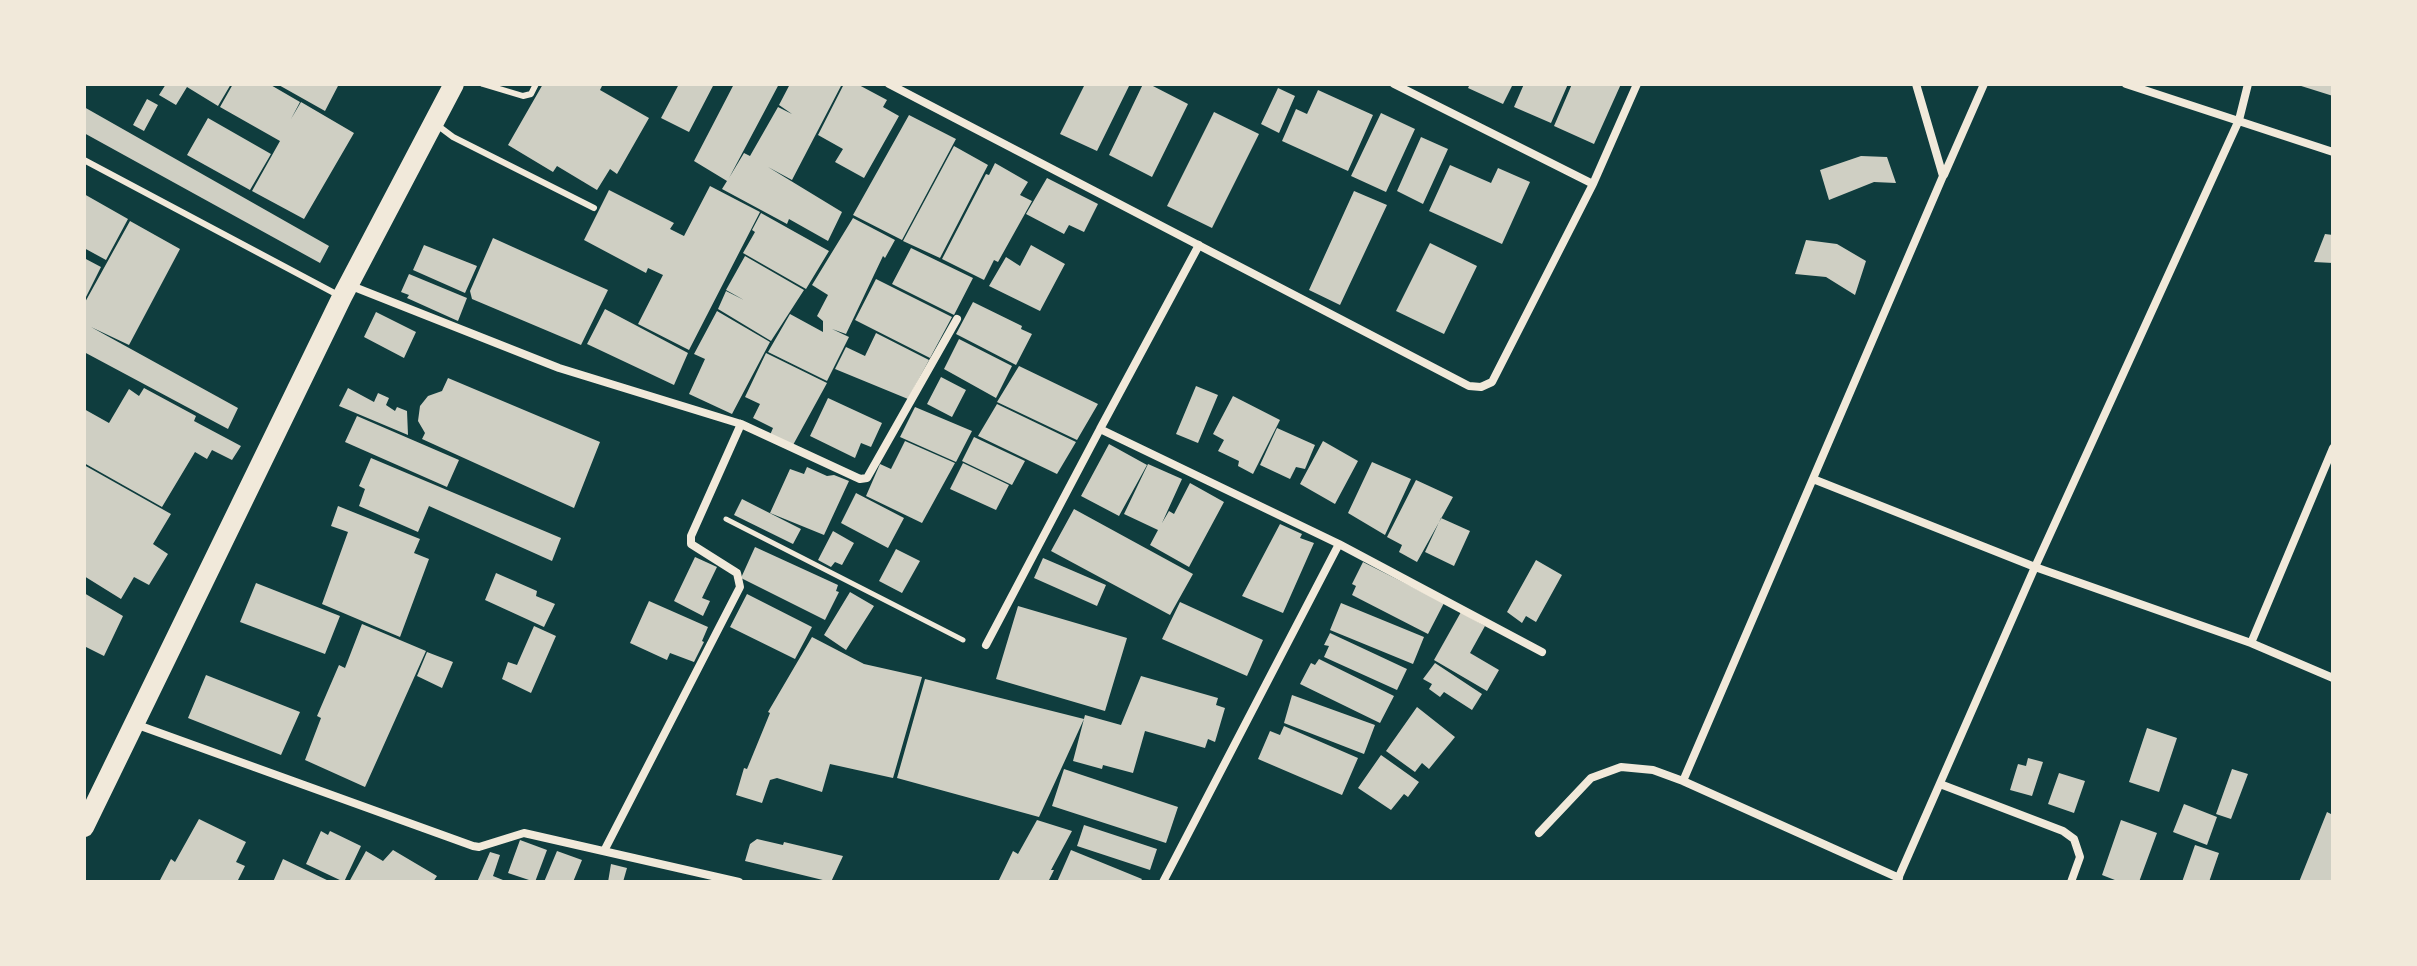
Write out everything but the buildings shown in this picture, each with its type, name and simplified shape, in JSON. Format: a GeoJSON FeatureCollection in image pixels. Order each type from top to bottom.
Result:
{"type":"FeatureCollection","features":[{"type":"Feature","properties":{"kind":"main road"},"geometry":{"type":"LineString","coordinates":[[84,827],[345,291],[454,84]]}},
{"type":"Feature","properties":{"kind":"street"},"geometry":{"type":"LineString","coordinates":[[889,84],[1469,386],[1481,387],[1492,382],[1593,184],[1637,84]]}},
{"type":"Feature","properties":{"kind":"street"},"geometry":{"type":"LineString","coordinates":[[1394,84],[1593,184]]}},
{"type":"Feature","properties":{"kind":"street"},"geometry":{"type":"LineString","coordinates":[[1916,84],[1943,176]]}},
{"type":"Feature","properties":{"kind":"street"},"geometry":{"type":"LineString","coordinates":[[1683,781],[1984,84]]}},
{"type":"Feature","properties":{"kind":"street"},"geometry":{"type":"LineString","coordinates":[[2126,84],[2333,152]]}},
{"type":"Feature","properties":{"kind":"street"},"geometry":{"type":"LineString","coordinates":[[1539,833],[1591,778],[1621,767],[1653,770],[1898,880],[2035,567],[2239,120],[2248,84]]}},
{"type":"Feature","properties":{"kind":"street"},"geometry":{"type":"LineString","coordinates":[[986,645],[1199,245]]}},
{"type":"Feature","properties":{"kind":"street"},"geometry":{"type":"LineString","coordinates":[[345,291],[559,368],[741,424],[860,479],[867,478],[957,319]]}},
{"type":"Feature","properties":{"kind":"street"},"geometry":{"type":"LineString","coordinates":[[604,851],[740,587],[737,573],[691,544],[691,536],[741,424]]}},
{"type":"Feature","properties":{"kind":"street"},"geometry":{"type":"LineString","coordinates":[[1100,429],[1339,544],[1542,652]]}},
{"type":"Feature","properties":{"kind":"street"},"geometry":{"type":"LineString","coordinates":[[2251,643],[2333,448]]}},
{"type":"Feature","properties":{"kind":"street"},"geometry":{"type":"LineString","coordinates":[[1813,479],[2035,567],[2251,643],[2333,678]]}},
{"type":"Feature","properties":{"kind":"street"},"geometry":{"type":"LineString","coordinates":[[1163,882],[1339,544]]}},
{"type":"Feature","properties":{"kind":"street"},"geometry":{"type":"LineString","coordinates":[[134,724],[473,846],[479,847],[524,833],[739,882]]}},
{"type":"Feature","properties":{"kind":"street"},"geometry":{"type":"LineString","coordinates":[[1940,784],[2063,831],[2074,839],[2080,857],[2071,882]]}},
{"type":"Feature","properties":{"kind":"lane"},"geometry":{"type":"LineString","coordinates":[[483,84],[523,96],[531,94],[536,84]]}},
{"type":"Feature","properties":{"kind":"lane"},"geometry":{"type":"LineString","coordinates":[[434,123],[453,137],[594,208]]}},
{"type":"Feature","properties":{"kind":"lane"},"geometry":{"type":"LineString","coordinates":[[84,160],[345,291]]}},
{"type":"Feature","properties":{"kind":"path"},"geometry":{"type":"LineString","coordinates":[[704,508],[978,648],[986,645]]}}]}
